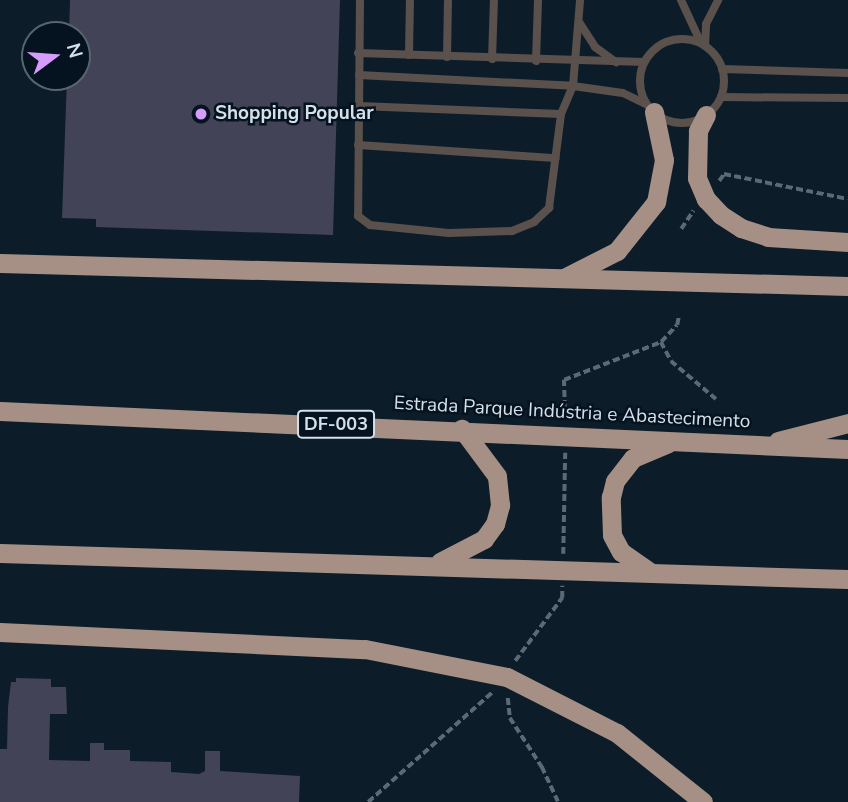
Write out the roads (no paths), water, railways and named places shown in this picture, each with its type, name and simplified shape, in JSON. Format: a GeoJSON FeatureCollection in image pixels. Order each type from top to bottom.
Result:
{"type":"FeatureCollection","features":[{"type":"Feature","properties":{"kind":"highway"},"geometry":{"type":"LineString","coordinates":[[562,279],[617,251],[656,202],[664,160],[650,108]]}},
{"type":"Feature","properties":{"kind":"highway"},"geometry":{"type":"LineString","coordinates":[[706,115],[698,131],[695,155],[697,178],[706,199],[741,228],[768,237],[848,242]]}},
{"type":"Feature","properties":{"kind":"highway"},"geometry":{"type":"LineString","coordinates":[[0,263],[848,286]]}},
{"type":"Feature","properties":{"kind":"highway","name":"Estrada Parque Indústria e Abastecimento"},"geometry":{"type":"LineString","coordinates":[[0,411],[463,429],[848,449]]}},
{"type":"Feature","properties":{"kind":"highway"},"geometry":{"type":"LineString","coordinates":[[766,446],[848,423]]}},
{"type":"Feature","properties":{"kind":"highway"},"geometry":{"type":"LineString","coordinates":[[433,565],[473,548],[489,531],[498,513],[497,476],[463,429]]}},
{"type":"Feature","properties":{"kind":"highway"},"geometry":{"type":"LineString","coordinates":[[651,573],[621,552],[612,534],[611,497],[619,475],[633,458],[672,441]]}},
{"type":"Feature","properties":{"kind":"highway"},"geometry":{"type":"LineString","coordinates":[[0,553],[848,579]]}},
{"type":"Feature","properties":{"kind":"highway"},"geometry":{"type":"LineString","coordinates":[[0,562],[68,556]]}},
{"type":"Feature","properties":{"kind":"highway"},"geometry":{"type":"LineString","coordinates":[[0,632],[365,649],[507,677],[617,733],[704,802]]}},
{"type":"Feature","properties":{"kind":"lane"},"geometry":{"type":"LineString","coordinates":[[360,0],[357,203],[363,223],[449,233],[512,230],[534,222],[548,208],[561,114],[573,86],[577,63],[580,0]]}},
{"type":"Feature","properties":{"kind":"lane"},"geometry":{"type":"LineString","coordinates":[[409,55],[410,0]]}},
{"type":"Feature","properties":{"kind":"lane"},"geometry":{"type":"LineString","coordinates":[[447,57],[448,0]]}},
{"type":"Feature","properties":{"kind":"lane"},"geometry":{"type":"LineString","coordinates":[[492,59],[494,0]]}},
{"type":"Feature","properties":{"kind":"lane"},"geometry":{"type":"LineString","coordinates":[[536,61],[538,0]]}},
{"type":"Feature","properties":{"kind":"lane"},"geometry":{"type":"LineString","coordinates":[[359,75],[573,86],[623,93],[674,122],[706,115],[721,97],[722,69],[703,45],[681,0]]}},
{"type":"Feature","properties":{"kind":"lane"},"geometry":{"type":"LineString","coordinates":[[703,45],[706,24],[718,0]]}},
{"type":"Feature","properties":{"kind":"lane"},"geometry":{"type":"LineString","coordinates":[[579,22],[595,47],[616,62]]}},
{"type":"Feature","properties":{"kind":"lane"},"geometry":{"type":"LineString","coordinates":[[358,53],[577,63],[643,62],[669,40],[703,45]]}},
{"type":"Feature","properties":{"kind":"lane"},"geometry":{"type":"LineString","coordinates":[[643,62],[640,89],[650,108]]}},
{"type":"Feature","properties":{"kind":"lane"},"geometry":{"type":"LineString","coordinates":[[722,69],[848,73]]}},
{"type":"Feature","properties":{"kind":"lane"},"geometry":{"type":"LineString","coordinates":[[721,97],[848,98]]}},
{"type":"Feature","properties":{"kind":"lane"},"geometry":{"type":"LineString","coordinates":[[360,106],[561,114]]}},
{"type":"Feature","properties":{"kind":"lane"},"geometry":{"type":"LineString","coordinates":[[358,145],[556,158]]}},
{"type":"Feature","properties":{"kind":"place","name":"Shopping Popular"},"geometry":{"type":"Point","coordinates":[201,114]}}]}
